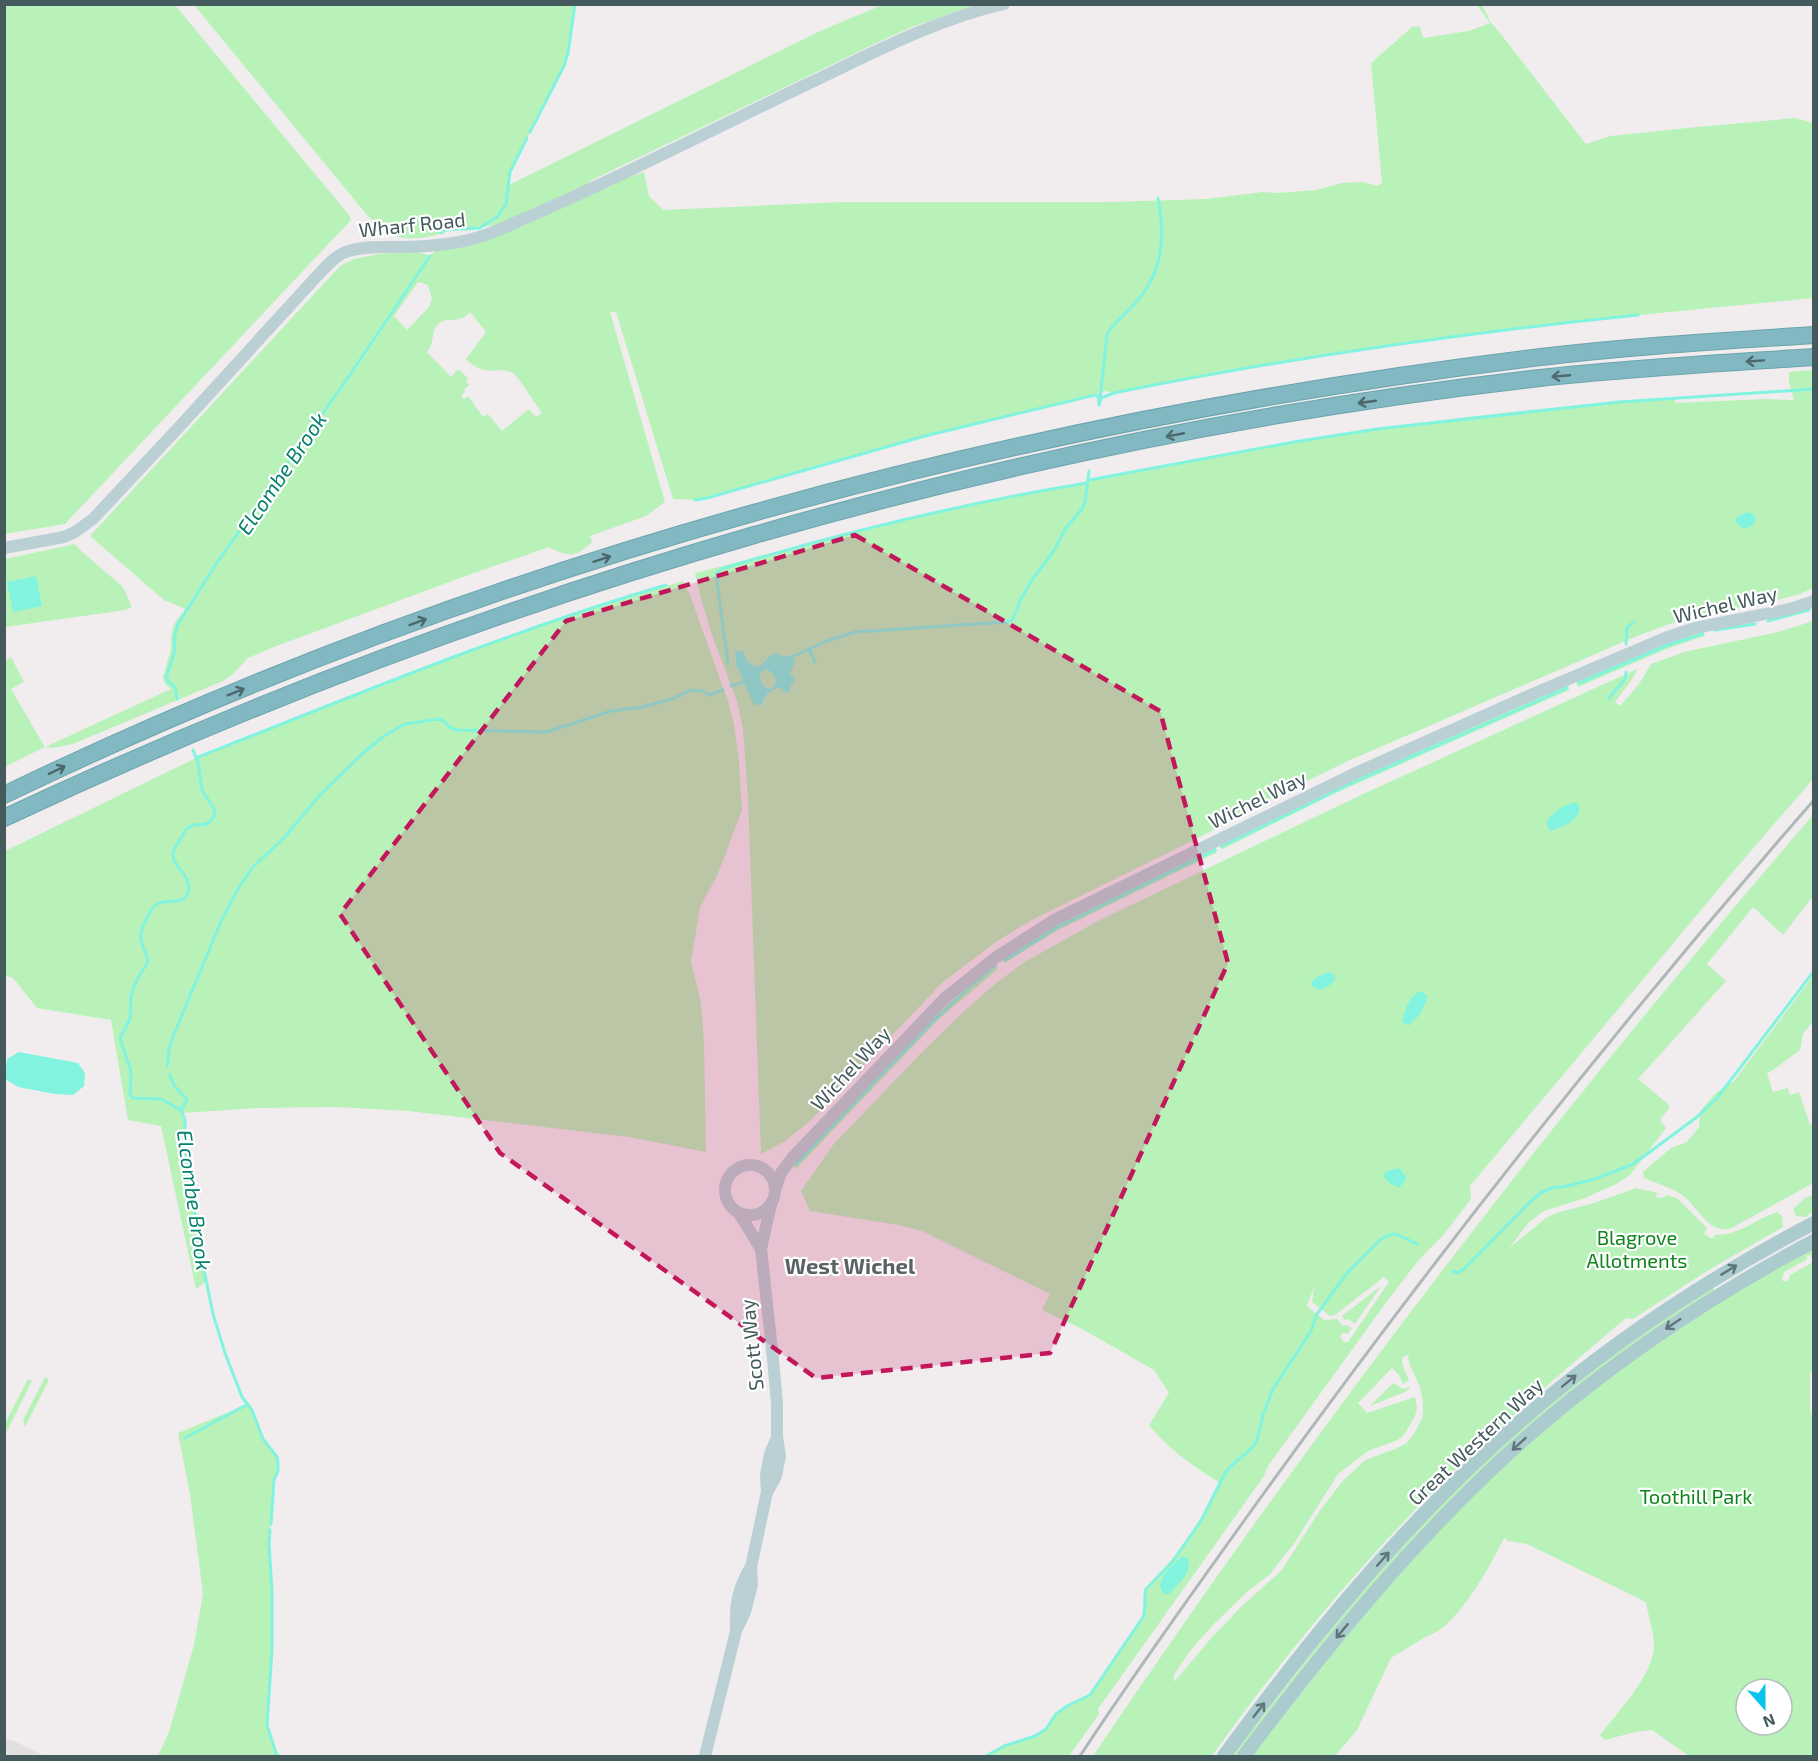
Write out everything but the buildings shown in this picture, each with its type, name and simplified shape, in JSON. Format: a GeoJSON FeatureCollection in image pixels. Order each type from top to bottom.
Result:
{"type":"FeatureCollection","features":[{"type":"Feature","properties":{"kind":"highway"},"geometry":{"type":"LineString","coordinates":[[4,795],[78,759],[208,703],[441,613],[538,579],[650,544],[834,492],[1073,434],[1299,391],[1543,357],[1717,341],[1814,335]]}},
{"type":"Feature","properties":{"kind":"highway"},"geometry":{"type":"LineString","coordinates":[[4,819],[86,780],[258,706],[467,626],[692,553],[898,495],[1078,454],[1273,416],[1348,404],[1542,378],[1814,357]]}},
{"type":"Feature","properties":{"kind":"main road","name":"Great Western Way"},"geometry":{"type":"LineString","coordinates":[[1224,1756],[1362,1582],[1439,1499],[1501,1439],[1575,1376],[1643,1325],[1737,1265],[1814,1223]]}},
{"type":"Feature","properties":{"kind":"main road","name":"Great Western Way"},"geometry":{"type":"LineString","coordinates":[[1244,1756],[1295,1689],[1379,1588],[1455,1505],[1529,1436],[1615,1365],[1693,1311],[1763,1268],[1814,1241]]}},
{"type":"Feature","properties":{"kind":"street","name":"Wharf Road"},"geometry":{"type":"LineString","coordinates":[[4,548],[64,537],[93,519],[317,276],[341,254],[368,247],[425,246],[466,241],[494,232],[642,165],[744,114],[890,46],[953,19],[1005,4]]}},
{"type":"Feature","properties":{"kind":"street","name":"Wichel Way"},"geometry":{"type":"LineString","coordinates":[[775,1190],[792,1158],[945,998],[995,958],[1047,924],[1348,777],[1526,697],[1656,642],[1695,628],[1790,609],[1814,601]]}},
{"type":"Feature","properties":{"kind":"street","name":"Wichel Way"},"geometry":{"type":"LineString","coordinates":[[764,1169],[792,1158]]}},
{"type":"Feature","properties":{"kind":"street"},"geometry":{"type":"LineString","coordinates":[[747,1165],[764,1169],[771,1178],[775,1190],[771,1204],[757,1214],[746,1215],[730,1207],[725,1197],[728,1176],[736,1169],[747,1165]]}},
{"type":"Feature","properties":{"kind":"street","name":"Scott Way"},"geometry":{"type":"LineString","coordinates":[[705,1756],[736,1631],[745,1612],[752,1585],[751,1567],[767,1492],[766,1475],[770,1454],[777,1437],[776,1383],[761,1249],[771,1204]]}},
{"type":"Feature","properties":{"kind":"street","name":"Scott Way"},"geometry":{"type":"LineString","coordinates":[[739,1213],[761,1249]]}},
{"type":"Feature","properties":{"kind":"highlighted area"},"geometry":{"type":"Polygon","coordinates":[[[855,535],[1160,711],[1228,963],[1050,1353],[816,1378],[500,1153],[340,914],[566,621],[855,535]]]}},
{"type":"Feature","properties":{"kind":"shaded area"},"geometry":{"type":"Polygon","coordinates":[[[1749,512],[1756,520],[1752,526],[1745,529],[1735,521],[1738,516],[1749,512]]]}},
{"type":"Feature","properties":{"kind":"shaded area"},"geometry":{"type":"Polygon","coordinates":[[[36,576],[42,606],[13,612],[7,582],[36,576]]]}},
{"type":"Feature","properties":{"kind":"shaded area"},"geometry":{"type":"Polygon","coordinates":[[[743,651],[748,662],[757,667],[777,653],[782,657],[793,657],[795,661],[790,674],[795,678],[788,694],[779,687],[767,694],[763,703],[758,706],[753,703],[736,665],[735,653],[743,651]],[[767,669],[760,674],[763,684],[769,689],[774,686],[776,680],[767,669]]]}},
{"type":"Feature","properties":{"kind":"shaded area"},"geometry":{"type":"Polygon","coordinates":[[[1575,802],[1579,805],[1579,811],[1574,819],[1551,831],[1547,826],[1548,819],[1560,808],[1575,802]]]}},
{"type":"Feature","properties":{"kind":"shaded area"},"geometry":{"type":"Polygon","coordinates":[[[1329,972],[1334,974],[1335,980],[1330,985],[1321,990],[1312,986],[1311,982],[1317,977],[1329,972]]]}},
{"type":"Feature","properties":{"kind":"shaded area"},"geometry":{"type":"Polygon","coordinates":[[[1420,991],[1427,995],[1425,1004],[1408,1026],[1402,1021],[1405,1012],[1410,1000],[1420,991]]]}},
{"type":"Feature","properties":{"kind":"shaded area"},"geometry":{"type":"Polygon","coordinates":[[[19,1052],[78,1063],[85,1073],[84,1086],[73,1095],[18,1087],[5,1079],[7,1059],[19,1052]]]}},
{"type":"Feature","properties":{"kind":"shaded area"},"geometry":{"type":"Polygon","coordinates":[[[1399,1168],[1407,1178],[1399,1188],[1389,1183],[1383,1175],[1387,1171],[1399,1168]]]}},
{"type":"Feature","properties":{"kind":"shaded area"},"geometry":{"type":"Polygon","coordinates":[[[1181,1557],[1187,1557],[1189,1562],[1187,1572],[1169,1594],[1163,1594],[1160,1585],[1164,1574],[1181,1557]]]}},
{"type":"Feature","properties":{"kind":"shaded area"},"geometry":{"type":"Polygon","coordinates":[[[5,1740],[12,1740],[45,1756],[5,1756],[5,1740]]]}},
{"type":"Feature","properties":{"kind":"green space"},"geometry":{"type":"Polygon","coordinates":[[[5,4],[175,5],[351,220],[65,524],[5,534],[5,4]]]}},
{"type":"Feature","properties":{"kind":"green space"},"geometry":{"type":"Polygon","coordinates":[[[194,5],[575,5],[564,66],[510,172],[509,185],[818,32],[882,5],[976,5],[887,38],[588,182],[610,183],[644,172],[649,196],[663,210],[841,202],[1110,202],[1206,199],[1263,192],[1316,190],[1342,183],[1363,182],[1377,186],[1382,183],[1371,63],[1412,27],[1420,26],[1423,38],[1469,31],[1490,23],[1477,5],[1482,5],[1491,23],[1586,144],[1610,136],[1697,127],[1795,118],[1813,123],[1813,298],[1465,335],[1377,347],[1114,393],[1105,391],[925,436],[695,500],[673,499],[616,312],[610,312],[665,502],[646,516],[590,536],[592,542],[581,551],[567,554],[549,547],[274,647],[248,658],[223,681],[73,744],[53,748],[45,747],[171,689],[165,684],[163,677],[171,649],[174,624],[185,609],[164,600],[90,536],[340,266],[354,259],[379,254],[417,251],[430,256],[438,248],[490,236],[491,226],[446,230],[418,238],[402,238],[384,230],[367,215],[194,5]],[[418,282],[394,316],[407,330],[429,307],[432,299],[428,285],[418,282]],[[470,312],[462,318],[438,324],[427,352],[451,377],[458,369],[468,378],[466,380],[469,385],[461,395],[464,399],[468,396],[483,417],[488,414],[502,431],[529,409],[536,417],[542,413],[514,374],[503,370],[480,369],[466,359],[486,332],[470,312]]]}},
{"type":"Feature","properties":{"kind":"green space"},"geometry":{"type":"Polygon","coordinates":[[[1813,370],[1813,588],[1800,594],[1765,603],[1689,617],[1637,636],[1348,761],[1032,920],[997,941],[943,982],[810,1121],[785,1141],[761,1154],[748,799],[743,729],[737,701],[714,641],[695,573],[949,509],[1087,483],[1089,480],[1134,471],[1342,434],[1484,415],[1626,401],[1674,398],[1676,403],[1794,400],[1789,372],[1813,370]],[[745,654],[735,656],[736,665],[753,702],[759,706],[764,703],[767,694],[779,687],[788,694],[794,676],[790,674],[795,660],[788,655],[768,657],[762,665],[757,667],[748,662],[745,654]]]}},
{"type":"Feature","properties":{"kind":"green space"},"geometry":{"type":"Polygon","coordinates":[[[75,544],[123,587],[132,607],[126,610],[5,627],[5,559],[75,544]]]}},
{"type":"Feature","properties":{"kind":"green space"},"geometry":{"type":"Polygon","coordinates":[[[683,581],[728,701],[734,724],[742,810],[717,876],[700,907],[691,961],[701,1004],[706,1152],[629,1137],[408,1111],[336,1107],[257,1108],[183,1113],[200,1250],[207,1281],[196,1289],[161,1126],[128,1120],[111,1020],[37,1008],[13,978],[5,975],[5,851],[196,758],[398,677],[562,618],[683,581]]]}},
{"type":"Feature","properties":{"kind":"green space"},"geometry":{"type":"Polygon","coordinates":[[[1813,621],[1813,779],[1470,1186],[1471,1199],[1385,1304],[1268,1466],[1264,1476],[1098,1709],[1099,1714],[1069,1756],[986,1756],[1004,1746],[1035,1736],[1046,1729],[1056,1714],[1090,1695],[1143,1617],[1144,1594],[1192,1534],[1220,1483],[1173,1450],[1149,1425],[1169,1393],[1154,1370],[1082,1329],[1042,1310],[1050,1294],[922,1231],[899,1225],[810,1211],[801,1191],[833,1145],[920,1054],[995,984],[1023,963],[1098,921],[1359,796],[1637,669],[1615,702],[1620,706],[1639,684],[1651,664],[1684,652],[1778,632],[1813,621]],[[1384,1277],[1335,1315],[1330,1316],[1312,1302],[1314,1287],[1307,1306],[1324,1320],[1337,1319],[1343,1326],[1352,1328],[1348,1334],[1343,1333],[1340,1337],[1344,1342],[1348,1342],[1389,1282],[1384,1277]]]}},
{"type":"Feature","properties":{"kind":"green space"},"geometry":{"type":"Polygon","coordinates":[[[1703,630],[1704,636],[1664,650],[1578,687],[1576,681],[1660,644],[1703,630]]]}},
{"type":"Feature","properties":{"kind":"green space"},"geometry":{"type":"Polygon","coordinates":[[[11,657],[24,682],[11,689],[45,747],[5,767],[5,661],[11,657]]]}},
{"type":"Feature","properties":{"kind":"green space"},"geometry":{"type":"Polygon","coordinates":[[[765,669],[772,672],[776,681],[776,684],[769,689],[763,684],[760,674],[765,669]]]}},
{"type":"Feature","properties":{"kind":"green space"},"geometry":{"type":"Polygon","coordinates":[[[1568,684],[1569,690],[1331,795],[1223,849],[1220,848],[1219,845],[1329,791],[1568,684]]]}},
{"type":"Feature","properties":{"kind":"green space","name":"Blagrove Allotments"},"geometry":{"type":"Polygon","coordinates":[[[1813,815],[1813,896],[1783,935],[1753,907],[1707,964],[1726,981],[1638,1079],[1669,1105],[1660,1120],[1666,1128],[1630,1175],[1585,1198],[1544,1211],[1529,1222],[1509,1248],[1546,1218],[1556,1213],[1636,1188],[1658,1193],[1655,1197],[1661,1198],[1668,1195],[1677,1198],[1707,1228],[1704,1234],[1712,1239],[1715,1235],[1731,1233],[1777,1212],[1782,1216],[1783,1227],[1707,1271],[1633,1319],[1626,1318],[1485,1441],[1364,1565],[1301,1639],[1212,1756],[1093,1756],[1262,1513],[1350,1393],[1530,1158],[1717,928],[1813,815]],[[1408,1355],[1404,1356],[1403,1366],[1409,1380],[1403,1384],[1399,1375],[1392,1368],[1358,1403],[1367,1413],[1415,1397],[1417,1408],[1415,1416],[1405,1433],[1398,1440],[1368,1451],[1338,1474],[1293,1545],[1269,1575],[1247,1592],[1190,1651],[1174,1675],[1174,1682],[1213,1636],[1281,1571],[1321,1509],[1341,1483],[1365,1460],[1407,1443],[1423,1416],[1420,1387],[1409,1363],[1408,1355]]]}},
{"type":"Feature","properties":{"kind":"green space"},"geometry":{"type":"Polygon","coordinates":[[[1215,847],[1216,853],[1056,931],[1005,963],[1000,959],[1053,927],[1215,847]]]}},
{"type":"Feature","properties":{"kind":"green space"},"geometry":{"type":"Polygon","coordinates":[[[996,963],[998,969],[938,1020],[796,1169],[793,1166],[942,1009],[996,963]]]}},
{"type":"Feature","properties":{"kind":"green space"},"geometry":{"type":"Polygon","coordinates":[[[1813,976],[1813,1021],[1803,1034],[1800,1050],[1767,1073],[1773,1092],[1788,1088],[1790,1095],[1799,1092],[1810,1125],[1813,1124],[1813,1183],[1732,1228],[1716,1227],[1703,1218],[1686,1198],[1644,1178],[1643,1172],[1671,1148],[1687,1142],[1699,1127],[1700,1111],[1716,1093],[1734,1081],[1813,976]]]}},
{"type":"Feature","properties":{"kind":"green space"},"geometry":{"type":"Polygon","coordinates":[[[1813,1194],[1813,1212],[1805,1217],[1796,1216],[1793,1209],[1813,1194]]]}},
{"type":"Feature","properties":{"kind":"green space","name":"Toothill Park"},"geometry":{"type":"Polygon","coordinates":[[[1813,1247],[1814,1368],[1810,1373],[1810,1408],[1814,1430],[1813,1756],[1689,1756],[1652,1730],[1605,1740],[1600,1735],[1634,1692],[1649,1667],[1653,1654],[1654,1643],[1646,1602],[1527,1544],[1508,1541],[1504,1538],[1491,1564],[1461,1609],[1449,1622],[1438,1631],[1391,1658],[1357,1730],[1335,1756],[1252,1756],[1355,1625],[1436,1532],[1514,1456],[1583,1397],[1687,1321],[1813,1247]],[[1811,1255],[1807,1256],[1806,1260],[1784,1272],[1782,1279],[1784,1282],[1789,1280],[1790,1275],[1812,1261],[1811,1255]]]}},
{"type":"Feature","properties":{"kind":"green space"},"geometry":{"type":"Polygon","coordinates":[[[1381,1286],[1355,1324],[1348,1319],[1344,1320],[1342,1316],[1381,1286]]]}},
{"type":"Feature","properties":{"kind":"green space"},"geometry":{"type":"Polygon","coordinates":[[[1713,1286],[1714,1291],[1514,1441],[1238,1756],[1231,1756],[1349,1606],[1432,1513],[1475,1470],[1547,1406],[1614,1352],[1713,1286]]]}},
{"type":"Feature","properties":{"kind":"green space"},"geometry":{"type":"Polygon","coordinates":[[[45,1377],[49,1380],[25,1427],[23,1420],[45,1377]]]}},
{"type":"Feature","properties":{"kind":"green space"},"geometry":{"type":"Polygon","coordinates":[[[28,1379],[32,1381],[5,1435],[5,1423],[28,1379]]]}},
{"type":"Feature","properties":{"kind":"green space"},"geometry":{"type":"Polygon","coordinates":[[[1393,1383],[1403,1389],[1410,1388],[1370,1406],[1393,1383]]]}},
{"type":"Feature","properties":{"kind":"green space"},"geometry":{"type":"Polygon","coordinates":[[[248,1404],[263,1439],[277,1457],[278,1466],[274,1480],[269,1544],[272,1650],[267,1725],[273,1746],[281,1756],[158,1756],[169,1732],[194,1645],[203,1594],[190,1494],[178,1433],[248,1404]]]}},
{"type":"Feature","properties":{"kind":"waterway","name":"Elcombe Brook"},"geometry":{"type":"LineString","coordinates":[[530,132],[564,66],[575,4]]}},
{"type":"Feature","properties":{"kind":"waterway","name":"Elcombe Brook"},"geometry":{"type":"LineString","coordinates":[[441,233],[446,230],[480,228],[497,217],[506,204],[510,172],[527,138]]}},
{"type":"Feature","properties":{"kind":"waterway"},"geometry":{"type":"LineString","coordinates":[[1100,400],[1107,334],[1144,292],[1157,267],[1162,241],[1158,198]]}},
{"type":"Feature","properties":{"kind":"waterway","name":"Elcombe Brook"},"geometry":{"type":"LineString","coordinates":[[177,699],[175,687],[168,682],[166,677],[174,654],[178,624],[216,564],[347,379],[430,256]]}},
{"type":"Feature","properties":{"kind":"waterway"},"geometry":{"type":"LineString","coordinates":[[1099,405],[1101,398],[1114,393],[1309,358],[1440,338],[1638,315]]}},
{"type":"Feature","properties":{"kind":"waterway"},"geometry":{"type":"LineString","coordinates":[[1089,480],[1377,429],[1619,402],[1814,389]]}},
{"type":"Feature","properties":{"kind":"waterway"},"geometry":{"type":"LineString","coordinates":[[695,500],[925,436],[1095,395],[1098,396],[1099,403]]}},
{"type":"Feature","properties":{"kind":"waterway"},"geometry":{"type":"LineString","coordinates":[[792,657],[827,641],[855,632],[1012,620],[1032,580],[1055,549],[1065,529],[1082,509],[1089,471]]}},
{"type":"Feature","properties":{"kind":"waterway"},"geometry":{"type":"LineString","coordinates":[[728,664],[716,574],[721,569],[903,520],[1087,483]]}},
{"type":"Feature","properties":{"kind":"waterway"},"geometry":{"type":"LineString","coordinates":[[196,758],[488,644],[666,585]]}},
{"type":"Feature","properties":{"kind":"waterway"},"geometry":{"type":"LineString","coordinates":[[1768,621],[1809,610]]}},
{"type":"Feature","properties":{"kind":"waterway"},"geometry":{"type":"LineString","coordinates":[[1626,644],[1627,628],[1634,622]]}},
{"type":"Feature","properties":{"kind":"waterway"},"geometry":{"type":"LineString","coordinates":[[1715,630],[1755,624]]}},
{"type":"Feature","properties":{"kind":"waterway"},"geometry":{"type":"LineString","coordinates":[[1579,683],[1668,645],[1703,634]]}},
{"type":"Feature","properties":{"kind":"waterway"},"geometry":{"type":"LineString","coordinates":[[809,649],[815,662]]}},
{"type":"Feature","properties":{"kind":"waterway"},"geometry":{"type":"LineString","coordinates":[[1609,698],[1625,679],[1626,672]]}},
{"type":"Feature","properties":{"kind":"waterway"},"geometry":{"type":"LineString","coordinates":[[731,686],[744,682]]}},
{"type":"Feature","properties":{"kind":"waterway"},"geometry":{"type":"LineString","coordinates":[[1222,846],[1352,783],[1567,688]]}},
{"type":"Feature","properties":{"kind":"waterway"},"geometry":{"type":"LineString","coordinates":[[167,1066],[172,1039],[222,919],[239,887],[253,867],[284,838],[319,796],[384,736],[405,724],[438,719],[457,730],[547,732],[611,711],[642,707],[672,699],[691,690],[702,691],[709,695],[723,690]]}},
{"type":"Feature","properties":{"kind":"waterway","name":"Elcombe Brook"},"geometry":{"type":"LineString","coordinates":[[193,750],[198,763],[202,790],[214,809],[215,815],[208,823],[197,824],[187,829],[173,853],[173,859],[188,883],[188,894],[182,900],[159,903],[147,917],[141,939],[148,962],[137,979],[131,997],[130,1019],[120,1038],[131,1072],[130,1095],[133,1098],[161,1099],[181,1110],[185,1120],[185,1142],[200,1250],[213,1314],[242,1397],[252,1410],[263,1439],[277,1457],[278,1471],[274,1480],[271,1524]]}},
{"type":"Feature","properties":{"kind":"waterway"},"geometry":{"type":"LineString","coordinates":[[1005,960],[1058,927],[1215,850]]}},
{"type":"Feature","properties":{"kind":"waterway"},"geometry":{"type":"LineString","coordinates":[[796,1164],[931,1023],[995,966]]}},
{"type":"Feature","properties":{"kind":"waterway"},"geometry":{"type":"LineString","coordinates":[[1453,1271],[1458,1273],[1464,1269],[1542,1192],[1554,1187],[1595,1179],[1631,1165],[1697,1117],[1717,1098],[1814,971]]}},
{"type":"Feature","properties":{"kind":"waterway"},"geometry":{"type":"LineString","coordinates":[[169,1074],[176,1088],[187,1100],[181,1110]]}},
{"type":"Feature","properties":{"kind":"waterway"},"geometry":{"type":"LineString","coordinates":[[986,1756],[1004,1746],[1035,1736],[1046,1729],[1056,1714],[1090,1695],[1143,1617],[1146,1589],[1173,1561],[1202,1519],[1225,1473],[1257,1441],[1263,1415],[1273,1389],[1311,1331],[1317,1314],[1347,1273],[1381,1239],[1396,1234],[1417,1244]]}},
{"type":"Feature","properties":{"kind":"waterway"},"geometry":{"type":"LineString","coordinates":[[185,1438],[248,1404]]}},
{"type":"Feature","properties":{"kind":"waterway","name":"Elcombe Brook"},"geometry":{"type":"LineString","coordinates":[[270,1530],[272,1650],[267,1725],[277,1756]]}},
{"type":"Feature","properties":{"kind":"railway"},"geometry":{"type":"LineString","coordinates":[[1080,1756],[1141,1666],[1313,1425],[1451,1242],[1665,974],[1814,800]]}},
{"type":"Feature","properties":{"kind":"district","name":"West Wichel"},"geometry":{"type":"Point","coordinates":[850,1265]}}]}
